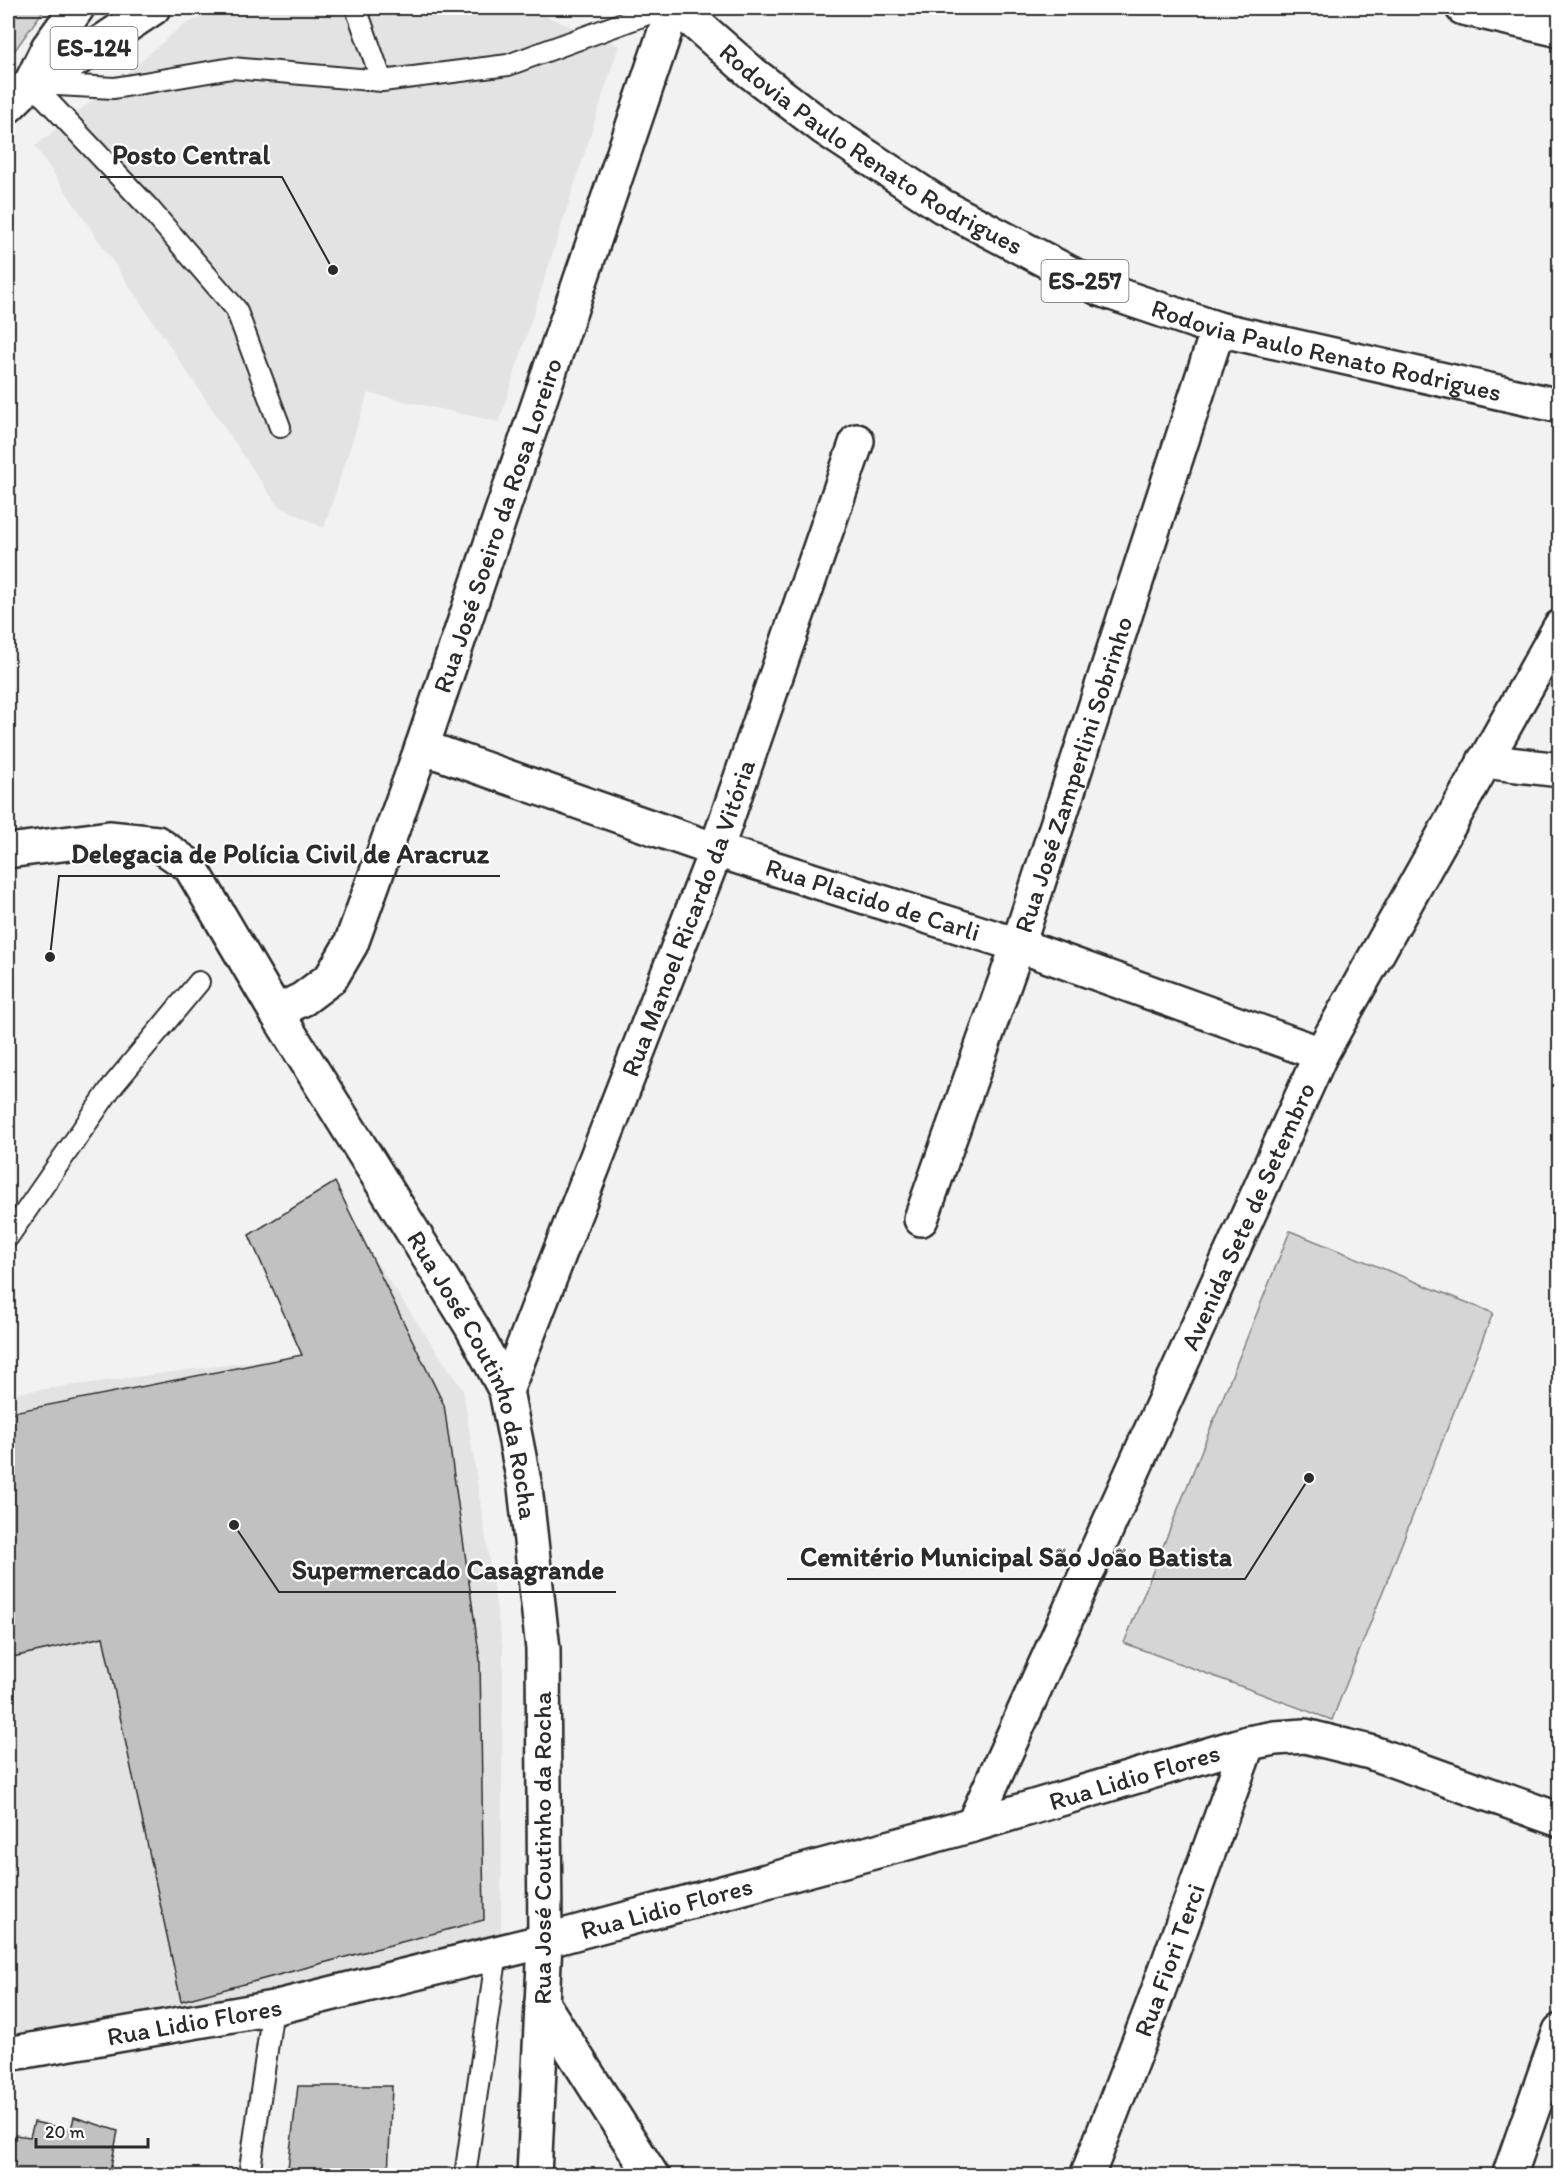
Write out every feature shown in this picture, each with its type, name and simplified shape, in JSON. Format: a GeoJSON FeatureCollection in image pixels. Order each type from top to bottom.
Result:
{"type":"FeatureCollection","features":[{"type":"Feature","properties":{"kind":"street","name":"ES-124"},"geometry":{"type":"LineString","coordinates":[[31,83],[48,48],[77,8]]}},
{"type":"Feature","properties":{"kind":"street","name":"ES-124"},"geometry":{"type":"LineString","coordinates":[[8,106],[31,83],[72,62],[153,8]]}},
{"type":"Feature","properties":{"kind":"street","name":"Rua José Soeiro da Rosa Loreiro"},"geometry":{"type":"LineString","coordinates":[[276,1012],[303,999],[331,978],[351,944],[422,747],[673,8]]}},
{"type":"Feature","properties":{"kind":"street","name":"Rodovia Paulo Renato Rodrigues"},"geometry":{"type":"LineString","coordinates":[[678,8],[752,73],[815,121],[942,206],[1100,289],[1218,329],[1560,406]]}},
{"type":"Feature","properties":{"kind":"street"},"geometry":{"type":"LineString","coordinates":[[1462,8],[1560,30]]}},
{"type":"Feature","properties":{"kind":"street","name":"Rua José Zamperlini Sobrinho"},"geometry":{"type":"LineString","coordinates":[[921,1219],[1018,945],[1218,329]]}},
{"type":"Feature","properties":{"kind":"street","name":"Rua Manoel Ricardo da Vitória"},"geometry":{"type":"LineString","coordinates":[[506,1391],[716,850],[857,441]]}},
{"type":"Feature","properties":{"kind":"street","name":"Avenida Sete de Setembro"},"geometry":{"type":"LineString","coordinates":[[974,1826],[1321,1054],[1560,627]]}},
{"type":"Feature","properties":{"kind":"street","name":"Rua Placido de Carli"},"geometry":{"type":"LineString","coordinates":[[422,747],[716,850],[1018,945],[1321,1054]]}},
{"type":"Feature","properties":{"kind":"street"},"geometry":{"type":"LineString","coordinates":[[1484,761],[1560,771]]}},
{"type":"Feature","properties":{"kind":"street","name":"Rua José Coutinho da Rocha"},"geometry":{"type":"LineString","coordinates":[[8,851],[109,838],[157,843],[190,866],[276,1012],[472,1327],[506,1391],[525,1487],[543,1649],[545,1941],[534,2175]]}},
{"type":"Feature","properties":{"kind":"street","name":"Rua Lidio Flores"},"geometry":{"type":"LineString","coordinates":[[8,2054],[273,2008],[545,1941],[974,1826],[1248,1743],[1275,1738],[1305,1736],[1370,1752],[1560,1820]]}},
{"type":"Feature","properties":{"kind":"street","name":"Rua Fiori Terci"},"geometry":{"type":"LineString","coordinates":[[1087,2175],[1152,2008],[1248,1743]]}},
{"type":"Feature","properties":{"kind":"street"},"geometry":{"type":"LineString","coordinates":[[542,2003],[652,2175]]}},
{"type":"Feature","properties":{"kind":"street"},"geometry":{"type":"LineString","coordinates":[[1509,2175],[1560,2031]]}},
{"type":"Feature","properties":{"kind":"lane"},"geometry":{"type":"LineString","coordinates":[[356,8],[382,81]]}},
{"type":"Feature","properties":{"kind":"lane"},"geometry":{"type":"LineString","coordinates":[[31,83],[114,88],[231,68],[382,81],[508,65],[664,8]]}},
{"type":"Feature","properties":{"kind":"lane"},"geometry":{"type":"LineString","coordinates":[[31,83],[148,207],[236,309],[280,427]]}},
{"type":"Feature","properties":{"kind":"lane"},"geometry":{"type":"LineString","coordinates":[[8,1237],[111,1088],[199,982]]}},
{"type":"Feature","properties":{"kind":"lane"},"geometry":{"type":"LineString","coordinates":[[465,2175],[497,1952]]}},
{"type":"Feature","properties":{"kind":"lane"},"geometry":{"type":"LineString","coordinates":[[249,2175],[273,2008]]}},
{"type":"Feature","properties":{"kind":"shaded area"},"geometry":{"type":"Polygon","coordinates":[[[8,8],[45,8],[8,60],[8,8]]]}},
{"type":"Feature","properties":{"kind":"shaded area"},"geometry":{"type":"Polygon","coordinates":[[[225,8],[524,8],[619,45],[499,422],[368,393],[324,528],[277,505],[35,146],[183,25],[225,8]]]}},
{"type":"Feature","properties":{"kind":"shaded area"},"geometry":{"type":"Polygon","coordinates":[[[326,1188],[463,1390],[503,1649],[501,1941],[8,2053],[8,1394],[301,1355],[249,1235],[326,1188]]]}},
{"type":"Feature","properties":{"kind":"shaded area"},"geometry":{"type":"Polygon","coordinates":[[[1290,1231],[1493,1313],[1332,1720],[1124,1643],[1290,1231]]]}},
{"type":"Feature","properties":{"kind":"building"},"geometry":{"type":"Polygon","coordinates":[[[335,1182],[444,1405],[480,1660],[484,1920],[181,2001],[103,1637],[8,1658],[8,1413],[302,1355],[249,1235],[335,1182]]]}},
{"type":"Feature","properties":{"kind":"building"},"geometry":{"type":"Polygon","coordinates":[[[298,2086],[392,2086],[388,2176],[287,2176],[298,2086]]]}},
{"type":"Feature","properties":{"kind":"building"},"geometry":{"type":"Polygon","coordinates":[[[74,2117],[118,2131],[109,2176],[8,2176],[8,2153],[10,2154],[15,2135],[30,2137],[34,2122],[71,2130],[74,2117]]]}},
{"type":"Feature","properties":{"kind":"place","name":"Posto Central"},"geometry":{"type":"Point","coordinates":[333,270]}},
{"type":"Feature","properties":{"kind":"place","name":"Delegacia de Polícia Civil de Aracruz"},"geometry":{"type":"Point","coordinates":[50,957]}},
{"type":"Feature","properties":{"kind":"place","name":"Cemitério Municipal São João Batista"},"geometry":{"type":"Point","coordinates":[1309,1478]}},
{"type":"Feature","properties":{"kind":"place","name":"Supermercado Casagrande"},"geometry":{"type":"Point","coordinates":[234,1525]}}]}
